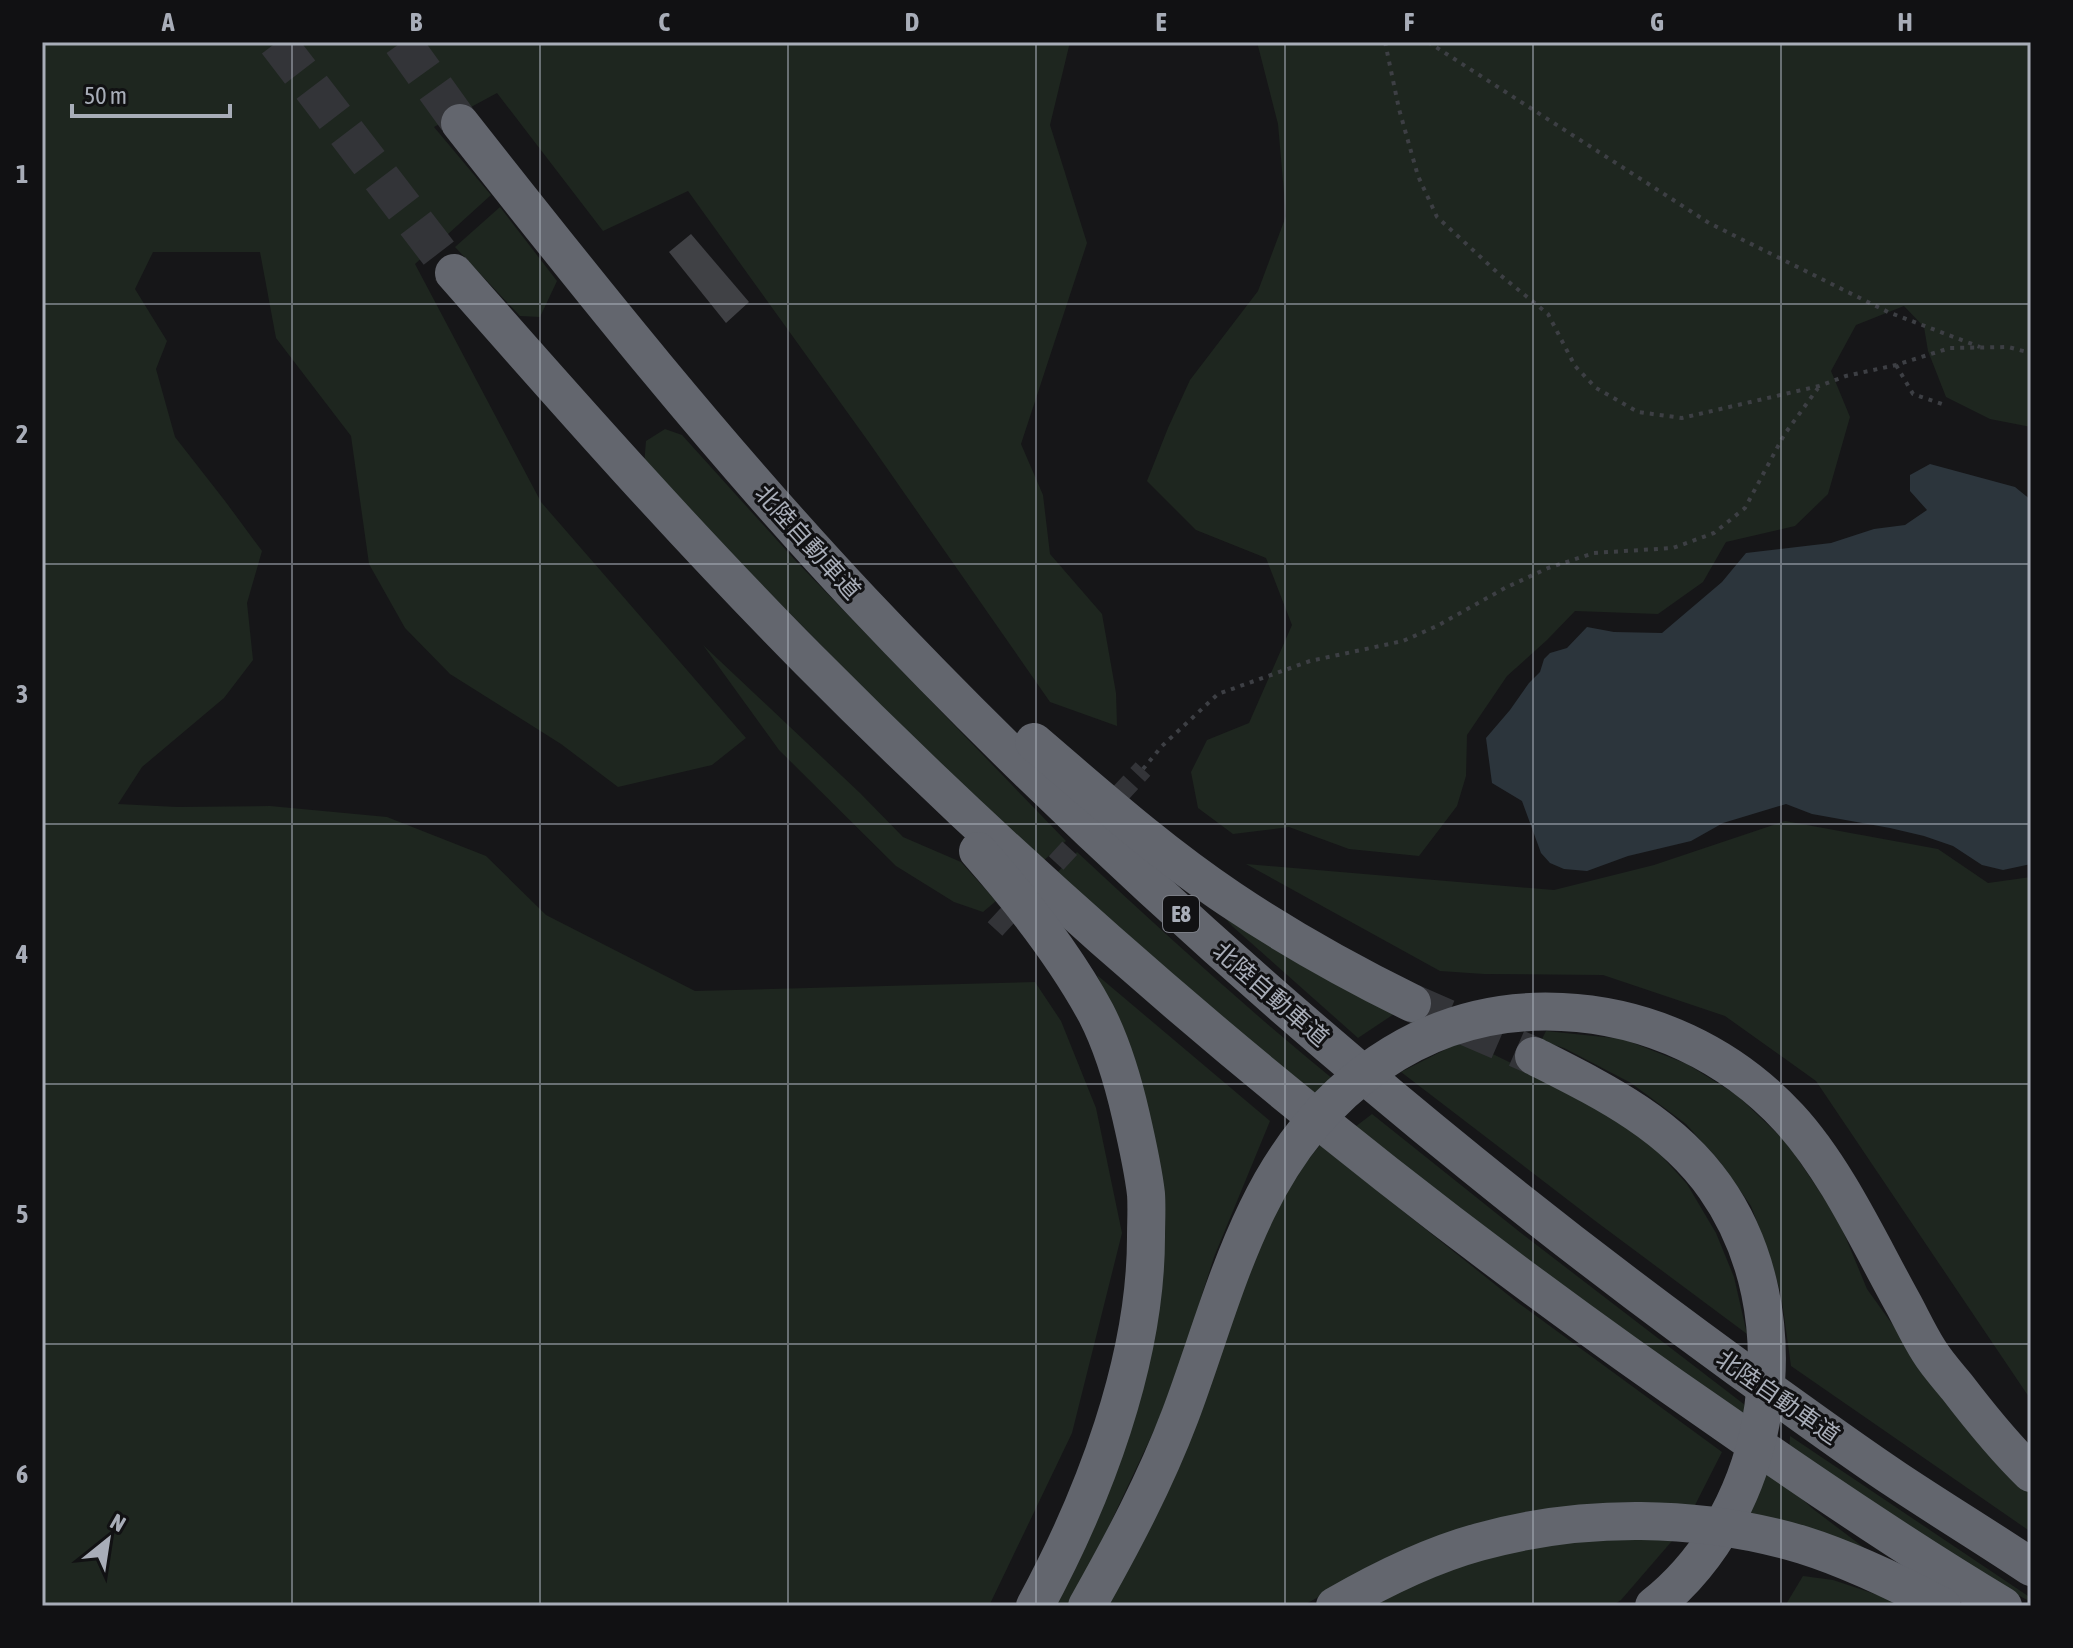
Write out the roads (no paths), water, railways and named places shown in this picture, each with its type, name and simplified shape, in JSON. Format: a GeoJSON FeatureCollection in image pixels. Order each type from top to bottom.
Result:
{"type":"FeatureCollection","features":[{"type":"Feature","properties":{"kind":"highway","name":"北陸自動車道"},"geometry":{"type":"LineString","coordinates":[[460,123],[588,286],[737,463],[861,601],[1122,860],[1269,994],[1395,1102],[1558,1234],[1715,1352],[1892,1477],[2031,1567]]}},
{"type":"Feature","properties":{"kind":"highway"},"geometry":{"type":"LineString","coordinates":[[454,273],[675,520],[809,660],[944,791],[1086,922],[1257,1070],[1432,1211],[1609,1344],[1790,1469],[2003,1606]]}},
{"type":"Feature","properties":{"kind":"highway"},"geometry":{"type":"LineString","coordinates":[[565,400],[629,486],[803,672],[979,853],[1030,912],[1065,961],[1096,1015],[1121,1073],[1136,1135],[1146,1197],[1146,1259],[1139,1324],[1106,1445],[1073,1527],[1035,1606]]}},
{"type":"Feature","properties":{"kind":"highway"},"geometry":{"type":"LineString","coordinates":[[737,463],[991,705],[1152,842],[1230,899],[1416,1020],[1454,1026],[1500,1013],[1589,1013],[1637,1024],[1680,1039],[1723,1061],[1758,1087],[1798,1130],[1821,1161],[1850,1207],[1929,1352],[2016,1459],[2031,1473]]}},
{"type":"Feature","properties":{"kind":"highway"},"geometry":{"type":"LineString","coordinates":[[1087,1606],[1152,1483],[1257,1209],[1302,1136],[1329,1105],[1377,1064],[1416,1020]]}},
{"type":"Feature","properties":{"kind":"highway"},"geometry":{"type":"LineString","coordinates":[[1534,1056],[1610,1095],[1641,1115],[1693,1162],[1714,1186],[1743,1239],[1763,1309],[1766,1358],[1763,1409],[1750,1465],[1724,1524],[1700,1560],[1654,1606]]}},
{"type":"Feature","properties":{"kind":"highway"},"geometry":{"type":"LineString","coordinates":[[1335,1606],[1372,1585],[1476,1542],[1562,1525],[1631,1521],[1691,1523],[1751,1532],[1804,1546],[1868,1570],[1942,1606]]}},
{"type":"Feature","properties":{"kind":"tunnel"},"geometry":{"type":"LineString","coordinates":[[277,42],[454,273]]}},
{"type":"Feature","properties":{"kind":"tunnel"},"geometry":{"type":"LineString","coordinates":[[402,42],[460,123]]}},
{"type":"Feature","properties":{"kind":"tunnel"},"geometry":{"type":"LineString","coordinates":[[995,929],[1143,769]]}},
{"type":"Feature","properties":{"kind":"tunnel"},"geometry":{"type":"LineString","coordinates":[[1412,1003],[1534,1056]]}}]}
